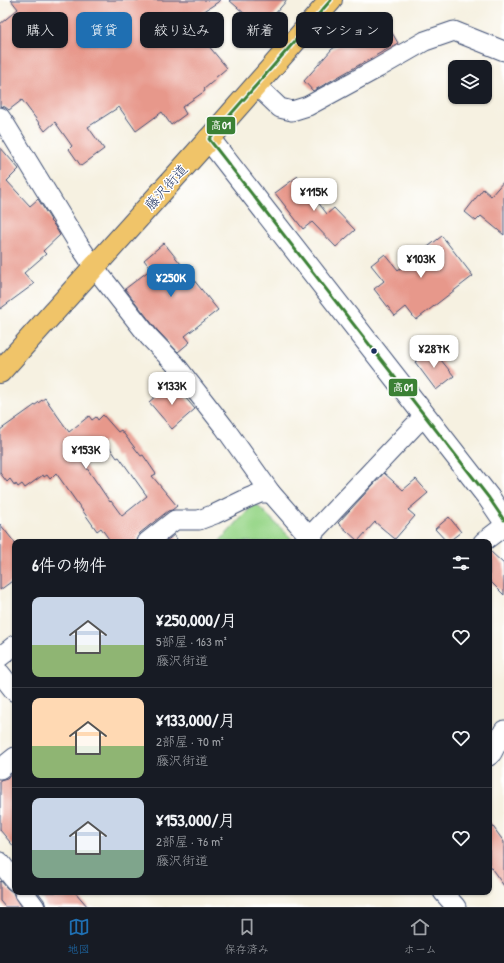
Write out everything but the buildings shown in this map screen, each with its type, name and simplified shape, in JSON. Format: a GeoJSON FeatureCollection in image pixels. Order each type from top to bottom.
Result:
{"type":"FeatureCollection","features":[{"type":"Feature","properties":{"kind":"highway","name":"藤沢街道"},"geometry":{"type":"LineString","coordinates":[[0,372],[209,139],[331,0]]}},
{"type":"Feature","properties":{"kind":"street"},"geometry":{"type":"LineString","coordinates":[[256,85],[280,108],[292,111],[308,106],[425,41],[454,31],[504,51]]}},
{"type":"Feature","properties":{"kind":"street"},"geometry":{"type":"LineString","coordinates":[[0,117],[94,267],[149,336],[175,364],[219,420],[271,493],[311,539],[414,426],[425,416]]}},
{"type":"Feature","properties":{"kind":"street"},"geometry":{"type":"LineString","coordinates":[[209,139],[489,498],[504,520]]}},
{"type":"Feature","properties":{"kind":"street"},"geometry":{"type":"LineString","coordinates":[[151,539],[175,520],[199,520],[260,493],[271,493]]}},
{"type":"Feature","properties":{"kind":"street"},"geometry":{"type":"LineString","coordinates":[[487,539],[504,526]]}},
{"type":"Feature","properties":{"kind":"street"},"geometry":{"type":"LineString","coordinates":[[0,656],[12,647]]}},
{"type":"Feature","properties":{"kind":"street"},"geometry":{"type":"LineString","coordinates":[[0,673],[12,688]]}},
{"type":"Feature","properties":{"kind":"street"},"geometry":{"type":"LineString","coordinates":[[492,752],[504,730]]}},
{"type":"Feature","properties":{"kind":"street"},"geometry":{"type":"LineString","coordinates":[[0,769],[12,759]]}},
{"type":"Feature","properties":{"kind":"street"},"geometry":{"type":"LineString","coordinates":[[1,864],[12,877]]}},
{"type":"Feature","properties":{"kind":"street"},"geometry":{"type":"LineString","coordinates":[[26,895],[35,907]]}},
{"type":"Feature","properties":{"kind":"street"},"geometry":{"type":"LineString","coordinates":[[446,895],[456,907]]}},
{"type":"Feature","properties":{"kind":"green space"},"geometry":{"type":"Polygon","coordinates":[[[255,503],[292,539],[222,539],[255,503]]]}},
{"type":"Feature","properties":{"kind":"transit line","name":"高01"},"geometry":{"type":"LineString","coordinates":[[331,0],[209,139],[489,498],[504,520]]}}]}
